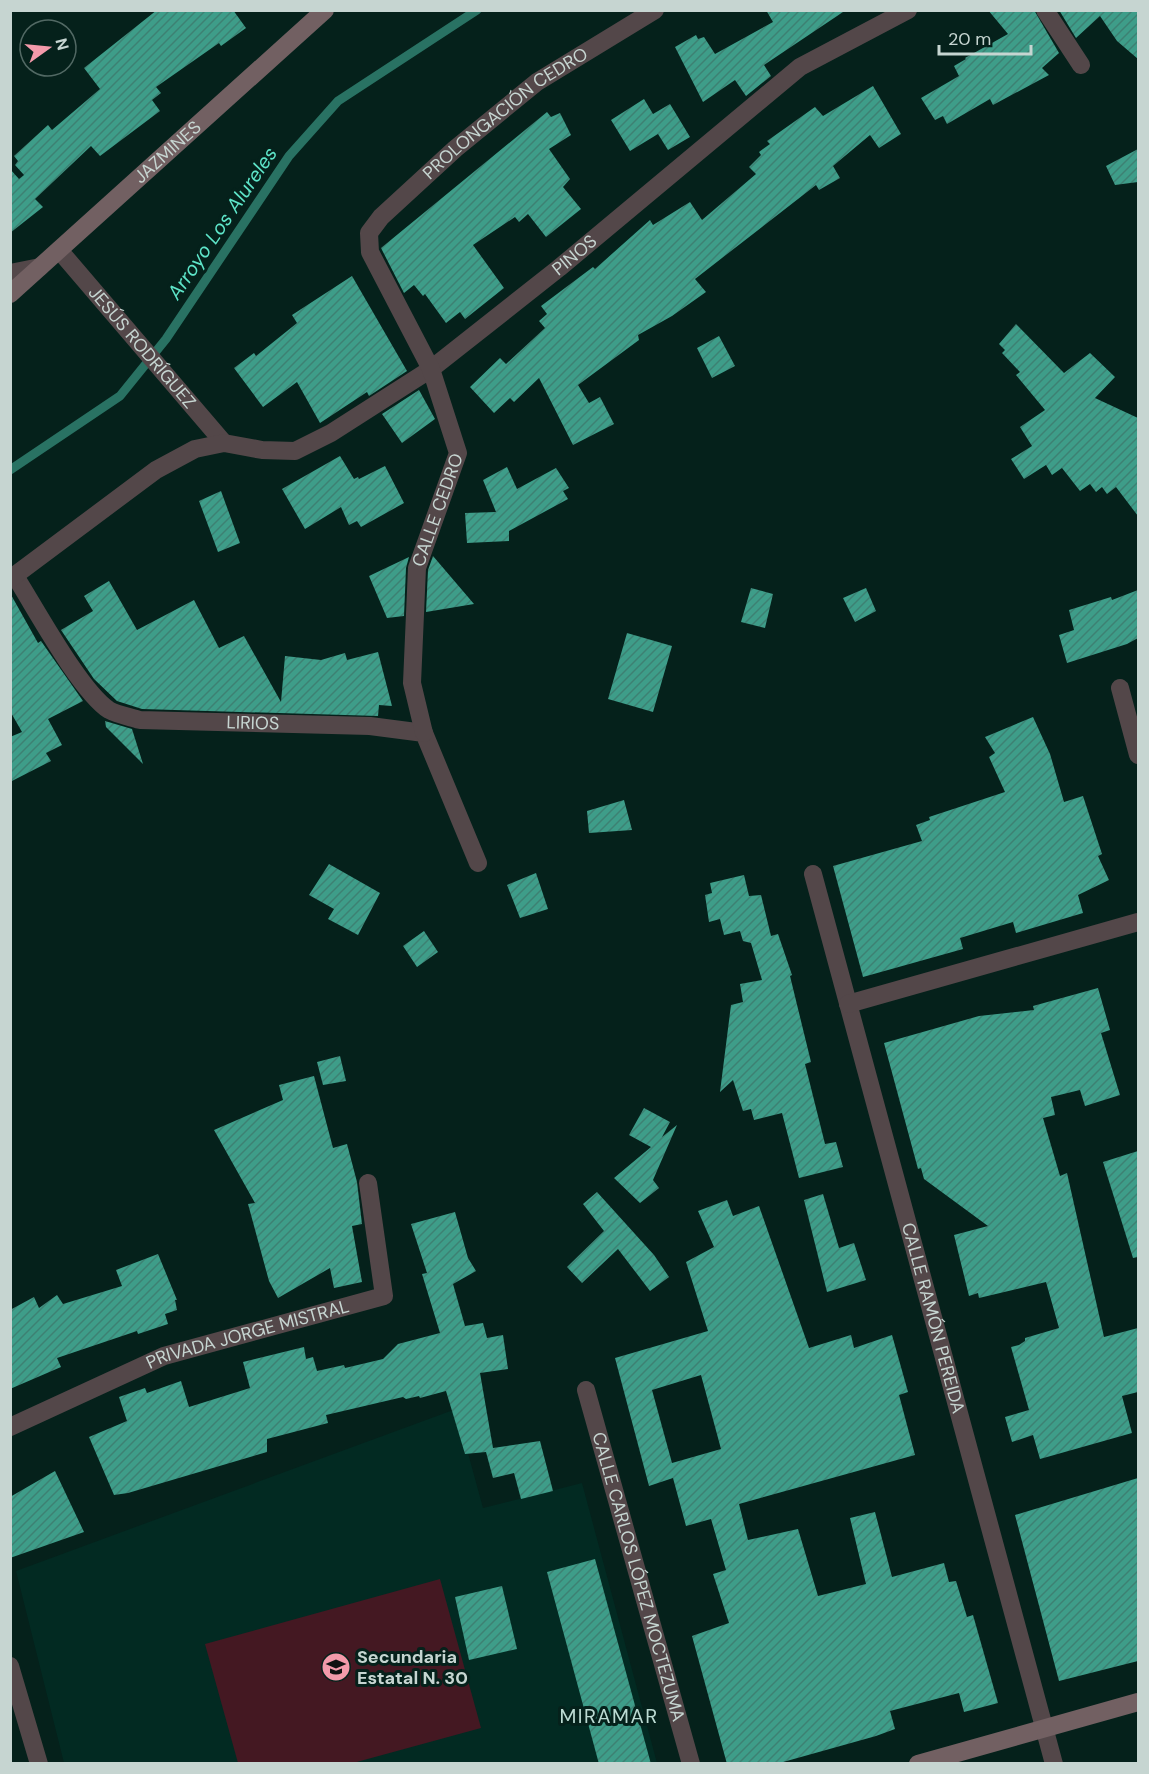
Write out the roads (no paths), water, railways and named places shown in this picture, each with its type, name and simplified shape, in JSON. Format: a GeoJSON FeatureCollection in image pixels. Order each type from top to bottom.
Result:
{"type":"FeatureCollection","features":[{"type":"Feature","properties":{"kind":"main road","name":"JAZMINES"},"geometry":{"type":"LineString","coordinates":[[10,294],[325,10]]}},
{"type":"Feature","properties":{"kind":"main road"},"geometry":{"type":"LineString","coordinates":[[918,1764],[1138,1702]]}},
{"type":"Feature","properties":{"kind":"street","name":"PROLONGACIÓN CEDRO"},"geometry":{"type":"LineString","coordinates":[[369,233],[381,217],[455,149],[537,82],[656,10]]}},
{"type":"Feature","properties":{"kind":"street","name":"PINOS"},"geometry":{"type":"LineString","coordinates":[[224,443],[262,450],[295,451],[331,433],[431,369],[559,268],[800,67],[908,10]]}},
{"type":"Feature","properties":{"kind":"street"},"geometry":{"type":"LineString","coordinates":[[1046,10],[1081,65]]}},
{"type":"Feature","properties":{"kind":"street","name":"CALLE CEDRO"},"geometry":{"type":"LineString","coordinates":[[369,233],[370,252],[431,369],[458,453],[417,568],[412,683],[424,734]]}},
{"type":"Feature","properties":{"kind":"street","name":"JESÚS RODRÍGUEZ"},"geometry":{"type":"LineString","coordinates":[[59,250],[224,443]]}},
{"type":"Feature","properties":{"kind":"street"},"geometry":{"type":"LineString","coordinates":[[10,273],[40,267]]}},
{"type":"Feature","properties":{"kind":"street"},"geometry":{"type":"LineString","coordinates":[[13,578],[156,470],[195,449],[224,443]]}},
{"type":"Feature","properties":{"kind":"street","name":"LIRIOS"},"geometry":{"type":"LineString","coordinates":[[13,578],[82,682],[95,699],[111,711],[140,720],[370,726],[424,734]]}},
{"type":"Feature","properties":{"kind":"street"},"geometry":{"type":"LineString","coordinates":[[1120,688],[1138,755]]}},
{"type":"Feature","properties":{"kind":"street"},"geometry":{"type":"LineString","coordinates":[[424,734],[478,863]]}},
{"type":"Feature","properties":{"kind":"street","name":"CALLE RAMÓN PEREIDA"},"geometry":{"type":"LineString","coordinates":[[813,874],[1054,1764]]}},
{"type":"Feature","properties":{"kind":"street"},"geometry":{"type":"LineString","coordinates":[[848,1004],[1138,922]]}},
{"type":"Feature","properties":{"kind":"street","name":"PRIVADA JORGE MISTRAL"},"geometry":{"type":"LineString","coordinates":[[10,1426],[164,1356],[384,1296],[368,1183]]}},
{"type":"Feature","properties":{"kind":"street","name":"CALLE CARLOS LÓPEZ MOCTEZUMA"},"geometry":{"type":"LineString","coordinates":[[586,1390],[691,1764]]}},
{"type":"Feature","properties":{"kind":"street"},"geometry":{"type":"LineString","coordinates":[[10,1666],[39,1764]]}},
{"type":"Feature","properties":{"kind":"waterway","name":"Arroyo Los Alureles"},"geometry":{"type":"LineString","coordinates":[[10,470],[120,396],[166,339],[289,156],[338,101],[477,10]]}},
{"type":"Feature","properties":{"kind":"place","name":"Secundaria Estatal N. 30"},"geometry":{"type":"Point","coordinates":[336,1667]}},
{"type":"Feature","properties":{"kind":"district","name":"MIRAMAR"},"geometry":{"type":"Point","coordinates":[609,1716]}}]}
